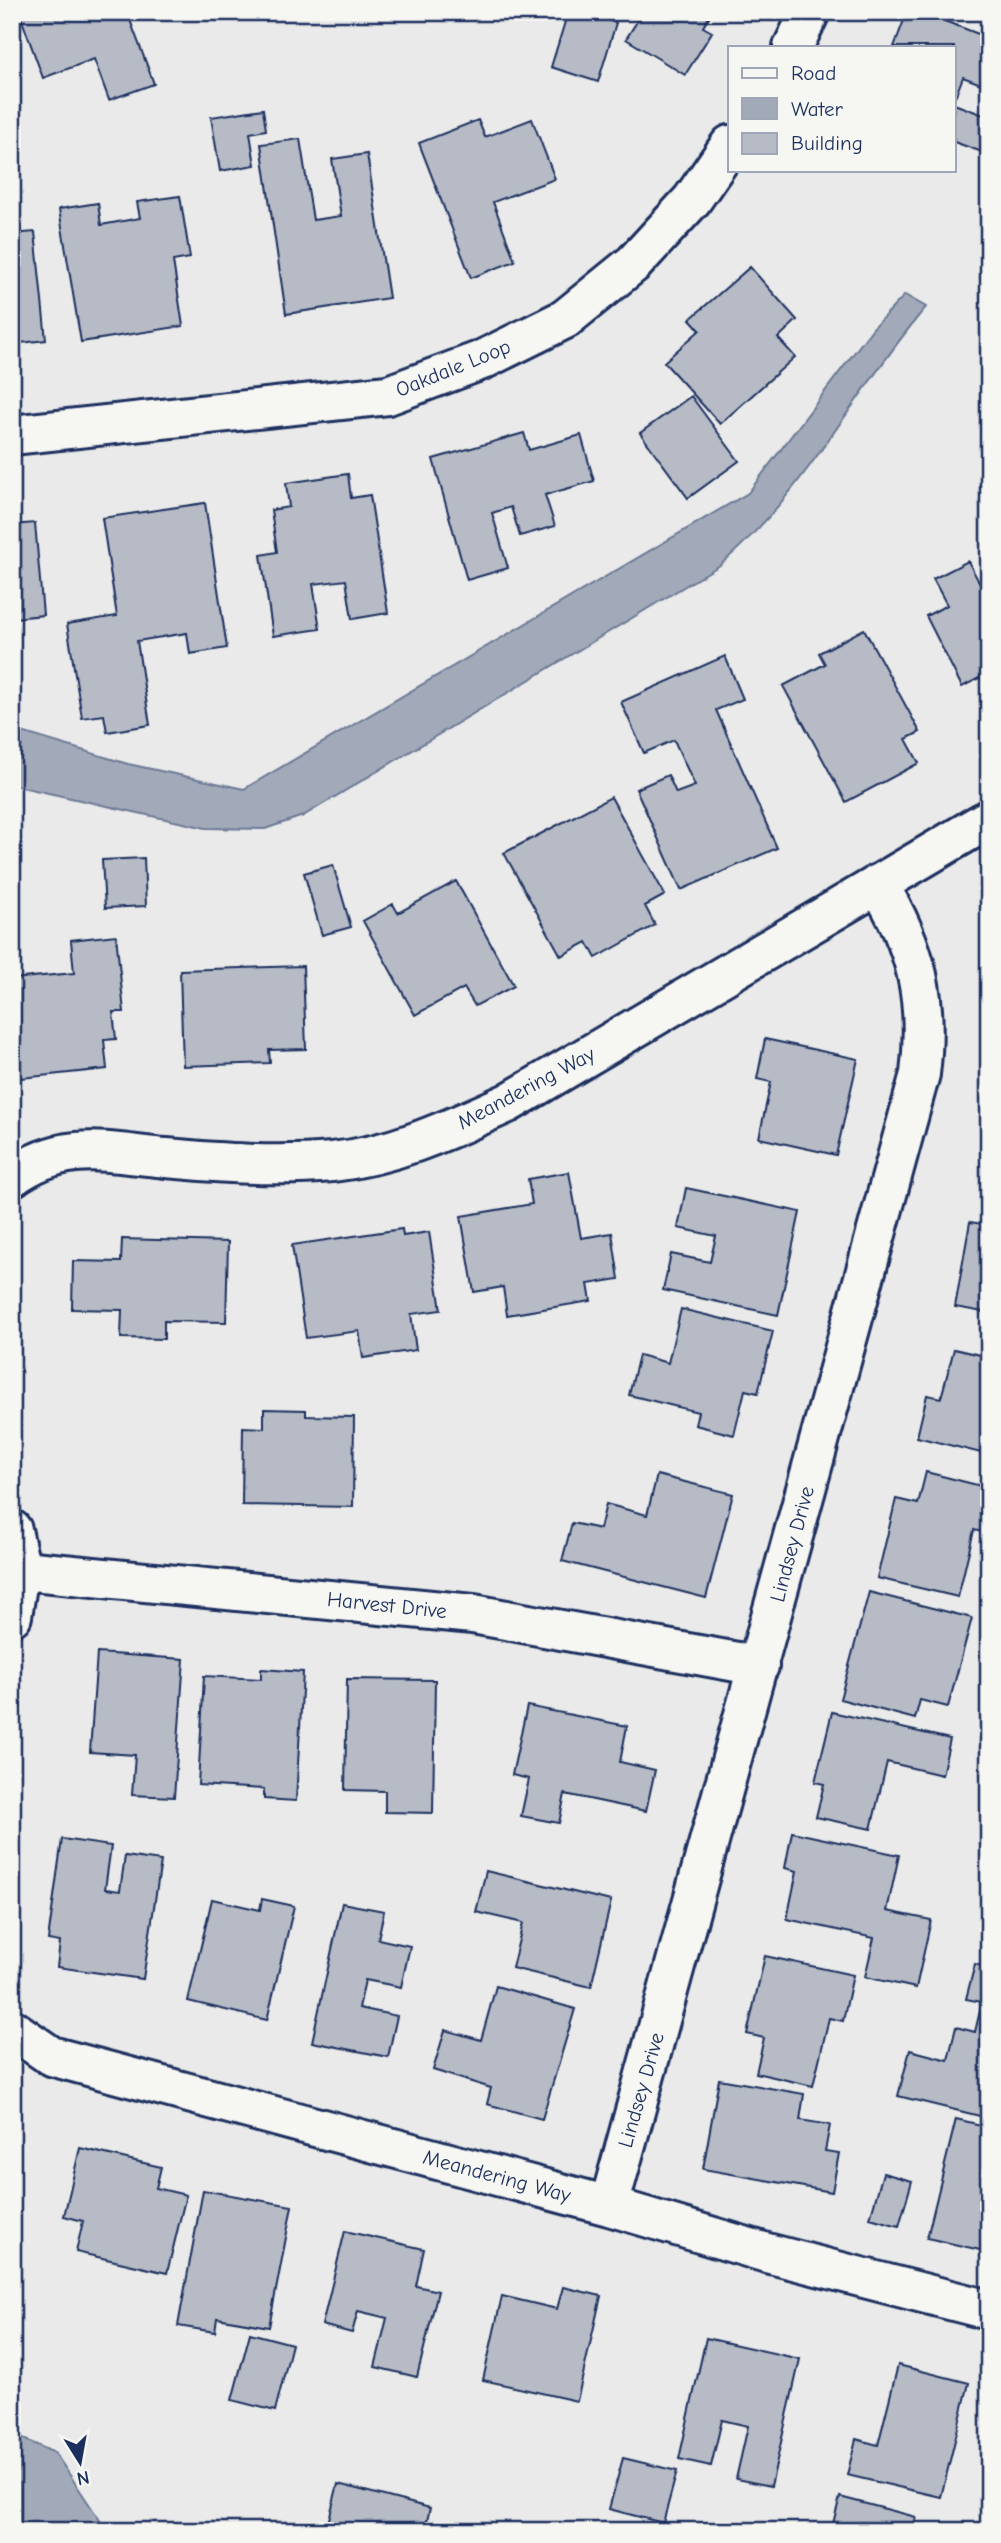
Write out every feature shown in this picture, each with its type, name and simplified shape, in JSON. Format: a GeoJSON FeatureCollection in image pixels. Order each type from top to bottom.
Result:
{"type":"FeatureCollection","features":[{"type":"Feature","properties":{"kind":"street"},"geometry":{"type":"LineString","coordinates":[[793,46],[810,12]]}},
{"type":"Feature","properties":{"kind":"street","name":"Oakdale Loop"},"geometry":{"type":"LineString","coordinates":[[12,435],[388,395],[482,360],[565,319],[634,262],[692,200],[728,148]]}},
{"type":"Feature","properties":{"kind":"street","name":"Meandering Way"},"geometry":{"type":"LineString","coordinates":[[12,1177],[27,1166],[64,1153],[97,1149],[165,1158],[278,1164],[375,1157],[439,1134],[508,1103],[989,819]]}},
{"type":"Feature","properties":{"kind":"street","name":"Lindsey Drive"},"geometry":{"type":"LineString","coordinates":[[609,2206],[920,1074],[924,1040],[923,1004],[917,967],[897,915],[878,884]]}},
{"type":"Feature","properties":{"kind":"street"},"geometry":{"type":"LineString","coordinates":[[12,1530],[16,1568],[12,1616]]}},
{"type":"Feature","properties":{"kind":"street","name":"Harvest Drive"},"geometry":{"type":"LineString","coordinates":[[16,1568],[473,1614],[758,1666]]}},
{"type":"Feature","properties":{"kind":"street","name":"Meandering Way"},"geometry":{"type":"LineString","coordinates":[[12,2029],[51,2056],[609,2206],[767,2253],[989,2310]]}},
{"type":"Feature","properties":{"kind":"water"},"geometry":{"type":"Polygon","coordinates":[[[905,295],[926,307],[778,507],[720,565],[303,816],[265,829],[206,828],[12,785],[12,729],[128,764],[244,789],[748,493],[873,328],[905,295]]]}},
{"type":"Feature","properties":{"kind":"water"},"geometry":{"type":"Polygon","coordinates":[[[12,2434],[55,2453],[107,2531],[12,2531],[12,2434]]]}},
{"type":"Feature","properties":{"kind":"building"},"geometry":{"type":"Polygon","coordinates":[[[19,12],[127,12],[154,84],[109,100],[94,59],[43,78],[19,12]]]}},
{"type":"Feature","properties":{"kind":"building"},"geometry":{"type":"Polygon","coordinates":[[[568,12],[584,12],[616,23],[598,82],[551,67],[568,12]]]}},
{"type":"Feature","properties":{"kind":"building"},"geometry":{"type":"Polygon","coordinates":[[[643,12],[712,12],[703,27],[712,32],[685,75],[626,39],[643,12]]]}},
{"type":"Feature","properties":{"kind":"building"},"geometry":{"type":"Polygon","coordinates":[[[907,12],[921,12],[989,38],[989,87],[963,77],[956,95],[956,46],[894,46],[907,12]]]}},
{"type":"Feature","properties":{"kind":"building"},"geometry":{"type":"Polygon","coordinates":[[[956,105],[989,117],[989,144],[985,153],[956,143],[956,105]]]}},
{"type":"Feature","properties":{"kind":"building"},"geometry":{"type":"Polygon","coordinates":[[[263,109],[266,130],[250,133],[255,165],[220,171],[211,117],[263,109]]]}},
{"type":"Feature","properties":{"kind":"building"},"geometry":{"type":"Polygon","coordinates":[[[532,119],[555,179],[493,202],[515,261],[471,278],[419,143],[478,120],[485,137],[532,119]]]}},
{"type":"Feature","properties":{"kind":"building"},"geometry":{"type":"Polygon","coordinates":[[[300,139],[313,220],[341,216],[332,159],[367,154],[389,298],[286,314],[261,144],[300,139]]]}},
{"type":"Feature","properties":{"kind":"building"},"geometry":{"type":"Polygon","coordinates":[[[180,196],[190,258],[173,261],[183,326],[81,342],[59,209],[98,203],[101,225],[140,218],[137,202],[180,196]]]}},
{"type":"Feature","properties":{"kind":"building"},"geometry":{"type":"Polygon","coordinates":[[[35,232],[46,340],[12,344],[12,234],[35,232]]]}},
{"type":"Feature","properties":{"kind":"building"},"geometry":{"type":"Polygon","coordinates":[[[750,267],[797,320],[778,338],[795,357],[720,424],[664,362],[700,330],[690,319],[750,267]]]}},
{"type":"Feature","properties":{"kind":"building"},"geometry":{"type":"Polygon","coordinates":[[[691,396],[739,461],[688,498],[640,433],[691,396]]]}},
{"type":"Feature","properties":{"kind":"building"},"geometry":{"type":"Polygon","coordinates":[[[524,433],[529,450],[581,435],[594,481],[545,495],[555,526],[520,536],[511,507],[492,513],[508,568],[467,580],[433,459],[524,433]]]}},
{"type":"Feature","properties":{"kind":"building"},"geometry":{"type":"Polygon","coordinates":[[[348,474],[351,498],[370,495],[388,613],[352,619],[346,580],[313,584],[320,629],[273,636],[261,555],[277,552],[271,510],[289,507],[286,483],[348,474]]]}},
{"type":"Feature","properties":{"kind":"building"},"geometry":{"type":"Polygon","coordinates":[[[205,503],[227,648],[190,654],[187,633],[137,641],[150,725],[107,732],[104,715],[82,718],[67,624],[117,616],[102,518],[205,503]]]}},
{"type":"Feature","properties":{"kind":"building"},"geometry":{"type":"Polygon","coordinates":[[[35,523],[43,615],[15,618],[17,642],[12,642],[12,525],[35,523]]]}},
{"type":"Feature","properties":{"kind":"building"},"geometry":{"type":"Polygon","coordinates":[[[968,561],[980,584],[989,579],[989,673],[962,687],[926,616],[947,605],[933,579],[968,561]]]}},
{"type":"Feature","properties":{"kind":"building"},"geometry":{"type":"Polygon","coordinates":[[[864,629],[920,732],[906,739],[919,763],[846,802],[783,686],[825,664],[819,653],[864,629]]]}},
{"type":"Feature","properties":{"kind":"building"},"geometry":{"type":"Polygon","coordinates":[[[725,656],[743,699],[716,710],[777,848],[681,890],[636,789],[668,775],[676,793],[695,786],[674,740],[644,753],[621,702],[725,656]]]}},
{"type":"Feature","properties":{"kind":"building"},"geometry":{"type":"Polygon","coordinates":[[[611,797],[665,895],[645,906],[655,925],[596,958],[587,942],[561,956],[504,853],[611,797]]]}},
{"type":"Feature","properties":{"kind":"building"},"geometry":{"type":"Polygon","coordinates":[[[144,858],[146,906],[105,908],[102,860],[144,858]]]}},
{"type":"Feature","properties":{"kind":"building"},"geometry":{"type":"Polygon","coordinates":[[[333,865],[351,927],[322,935],[304,873],[333,865]]]}},
{"type":"Feature","properties":{"kind":"building"},"geometry":{"type":"Polygon","coordinates":[[[456,881],[514,986],[475,1006],[464,988],[415,1015],[363,921],[393,904],[398,913],[456,881]]]}},
{"type":"Feature","properties":{"kind":"building"},"geometry":{"type":"Polygon","coordinates":[[[116,935],[124,1012],[113,1012],[116,1039],[104,1040],[107,1069],[12,1079],[12,979],[74,973],[71,940],[116,935]]]}},
{"type":"Feature","properties":{"kind":"building"},"geometry":{"type":"Polygon","coordinates":[[[303,966],[306,1049],[269,1050],[270,1063],[183,1066],[180,970],[303,966]]]}},
{"type":"Feature","properties":{"kind":"building"},"geometry":{"type":"Polygon","coordinates":[[[765,1039],[858,1059],[836,1155],[759,1138],[771,1082],[757,1079],[765,1039]]]}},
{"type":"Feature","properties":{"kind":"building"},"geometry":{"type":"Polygon","coordinates":[[[569,1172],[581,1238],[612,1233],[619,1279],[588,1284],[591,1301],[507,1315],[503,1287],[474,1292],[461,1216],[532,1204],[528,1179],[569,1172]]]}},
{"type":"Feature","properties":{"kind":"building"},"geometry":{"type":"Polygon","coordinates":[[[686,1188],[800,1212],[778,1315],[663,1290],[671,1254],[710,1262],[716,1236],[678,1228],[686,1188]]]}},
{"type":"Feature","properties":{"kind":"building"},"geometry":{"type":"Polygon","coordinates":[[[970,1222],[989,1225],[989,1313],[955,1307],[970,1222]]]}},
{"type":"Feature","properties":{"kind":"building"},"geometry":{"type":"Polygon","coordinates":[[[402,1229],[403,1236],[429,1232],[441,1310],[411,1314],[416,1350],[363,1358],[359,1331],[306,1338],[292,1245],[402,1229]]]}},
{"type":"Feature","properties":{"kind":"building"},"geometry":{"type":"Polygon","coordinates":[[[122,1239],[228,1242],[226,1322],[164,1321],[164,1339],[121,1338],[122,1310],[72,1309],[73,1261],[121,1262],[122,1239]]]}},
{"type":"Feature","properties":{"kind":"building"},"geometry":{"type":"Polygon","coordinates":[[[681,1309],[773,1331],[758,1393],[745,1390],[734,1435],[695,1425],[698,1412],[629,1395],[639,1355],[668,1363],[681,1309]]]}},
{"type":"Feature","properties":{"kind":"building"},"geometry":{"type":"Polygon","coordinates":[[[954,1349],[989,1357],[989,1455],[917,1437],[927,1395],[941,1398],[954,1349]]]}},
{"type":"Feature","properties":{"kind":"building"},"geometry":{"type":"Polygon","coordinates":[[[264,1409],[306,1410],[306,1416],[354,1417],[353,1507],[242,1505],[243,1427],[264,1428],[264,1409]]]}},
{"type":"Feature","properties":{"kind":"building"},"geometry":{"type":"Polygon","coordinates":[[[926,1472],[989,1488],[986,1533],[974,1530],[958,1597],[877,1578],[896,1499],[918,1504],[926,1472]]]}},
{"type":"Feature","properties":{"kind":"building"},"geometry":{"type":"Polygon","coordinates":[[[657,1475],[733,1494],[706,1598],[562,1561],[572,1523],[600,1529],[606,1504],[647,1515],[657,1475]]]}},
{"type":"Feature","properties":{"kind":"building"},"geometry":{"type":"Polygon","coordinates":[[[869,1592],[972,1618],[948,1707],[920,1700],[915,1719],[840,1699],[869,1592]]]}},
{"type":"Feature","properties":{"kind":"building"},"geometry":{"type":"Polygon","coordinates":[[[97,1653],[184,1659],[174,1797],[132,1795],[135,1755],[90,1752],[97,1653]]]}},
{"type":"Feature","properties":{"kind":"building"},"geometry":{"type":"Polygon","coordinates":[[[261,1669],[303,1672],[296,1801],[264,1799],[264,1789],[198,1785],[204,1676],[261,1679],[261,1669]]]}},
{"type":"Feature","properties":{"kind":"building"},"geometry":{"type":"Polygon","coordinates":[[[347,1679],[435,1680],[433,1813],[385,1812],[385,1791],[345,1790],[347,1679]]]}},
{"type":"Feature","properties":{"kind":"building"},"geometry":{"type":"Polygon","coordinates":[[[527,1706],[627,1726],[620,1762],[655,1770],[646,1811],[565,1794],[559,1823],[521,1816],[529,1779],[512,1775],[527,1706]]]}},
{"type":"Feature","properties":{"kind":"building"},"geometry":{"type":"Polygon","coordinates":[[[832,1712],[950,1739],[942,1775],[887,1762],[871,1829],[816,1817],[824,1784],[815,1782],[832,1712]]]}},
{"type":"Feature","properties":{"kind":"building"},"geometry":{"type":"Polygon","coordinates":[[[792,1832],[899,1855],[887,1911],[931,1920],[916,1988],[865,1977],[874,1938],[787,1919],[797,1871],[785,1868],[792,1832]]]}},
{"type":"Feature","properties":{"kind":"building"},"geometry":{"type":"Polygon","coordinates":[[[62,1839],[111,1846],[105,1889],[120,1891],[125,1856],[161,1861],[143,1979],[57,1967],[60,1942],[48,1940],[62,1839]]]}},
{"type":"Feature","properties":{"kind":"building"},"geometry":{"type":"Polygon","coordinates":[[[486,1871],[611,1901],[591,1987],[512,1968],[523,1923],[476,1912],[486,1871]]]}},
{"type":"Feature","properties":{"kind":"building"},"geometry":{"type":"Polygon","coordinates":[[[212,1899],[260,1910],[262,1899],[294,1906],[267,2020],[188,2001],[212,1899]]]}},
{"type":"Feature","properties":{"kind":"building"},"geometry":{"type":"Polygon","coordinates":[[[342,1903],[384,1911],[378,1939],[410,1946],[401,1987],[365,1980],[359,2008],[397,2016],[388,2057],[312,2042],[342,1903]]]}},
{"type":"Feature","properties":{"kind":"building"},"geometry":{"type":"Polygon","coordinates":[[[989,1920],[989,1951],[982,1949],[989,1920]]]}},
{"type":"Feature","properties":{"kind":"building"},"geometry":{"type":"Polygon","coordinates":[[[765,1956],[853,1975],[843,2021],[829,2018],[813,2086],[756,2073],[764,2038],[747,2034],[765,1956]]]}},
{"type":"Feature","properties":{"kind":"building"},"geometry":{"type":"Polygon","coordinates":[[[975,1964],[989,1968],[988,2118],[898,2096],[910,2050],[948,2060],[956,2027],[975,2032],[982,2002],[966,1999],[975,1964]]]}},
{"type":"Feature","properties":{"kind":"building"},"geometry":{"type":"Polygon","coordinates":[[[496,1986],[575,2009],[542,2119],[487,2104],[491,2088],[433,2070],[445,2030],[481,2040],[496,1986]]]}},
{"type":"Feature","properties":{"kind":"building"},"geometry":{"type":"Polygon","coordinates":[[[719,2079],[804,2094],[800,2120],[830,2125],[825,2151],[839,2153],[832,2192],[703,2169],[719,2079]]]}},
{"type":"Feature","properties":{"kind":"building"},"geometry":{"type":"Polygon","coordinates":[[[956,2119],[989,2127],[989,2252],[927,2238],[956,2119]]]}},
{"type":"Feature","properties":{"kind":"building"},"geometry":{"type":"Polygon","coordinates":[[[80,2148],[161,2167],[156,2188],[186,2195],[167,2273],[76,2252],[83,2221],[64,2216],[80,2148]]]}},
{"type":"Feature","properties":{"kind":"building"},"geometry":{"type":"Polygon","coordinates":[[[883,2173],[912,2181],[899,2226],[870,2218],[883,2173]]]}},
{"type":"Feature","properties":{"kind":"building"},"geometry":{"type":"Polygon","coordinates":[[[203,2190],[292,2206],[269,2327],[217,2318],[215,2332],[178,2326],[203,2190]]]}},
{"type":"Feature","properties":{"kind":"building"},"geometry":{"type":"Polygon","coordinates":[[[345,2231],[424,2249],[416,2286],[438,2291],[417,2377],[375,2367],[387,2318],[358,2311],[352,2333],[322,2325],[345,2231]]]}},
{"type":"Feature","properties":{"kind":"building"},"geometry":{"type":"Polygon","coordinates":[[[563,2287],[601,2296],[577,2401],[483,2380],[502,2296],[557,2309],[563,2287]]]}},
{"type":"Feature","properties":{"kind":"building"},"geometry":{"type":"Polygon","coordinates":[[[250,2333],[292,2344],[275,2411],[232,2400],[250,2333]]]}},
{"type":"Feature","properties":{"kind":"building"},"geometry":{"type":"Polygon","coordinates":[[[706,2338],[800,2359],[771,2486],[736,2479],[748,2426],[722,2420],[711,2466],[679,2459],[706,2338]]]}},
{"type":"Feature","properties":{"kind":"building"},"geometry":{"type":"Polygon","coordinates":[[[898,2365],[969,2383],[941,2497],[847,2475],[856,2439],[878,2445],[898,2365]]]}},
{"type":"Feature","properties":{"kind":"building"},"geometry":{"type":"Polygon","coordinates":[[[623,2458],[677,2471],[663,2523],[609,2509],[623,2458]]]}},
{"type":"Feature","properties":{"kind":"building"},"geometry":{"type":"Polygon","coordinates":[[[338,2484],[430,2508],[426,2525],[447,2531],[326,2531],[338,2484]]]}},
{"type":"Feature","properties":{"kind":"building"},"geometry":{"type":"Polygon","coordinates":[[[840,2497],[916,2517],[912,2531],[831,2531],[840,2497]]]}},
{"type":"Feature","properties":{"kind":"building"},"geometry":{"type":"Polygon","coordinates":[[[815,2526],[831,2531],[814,2531],[815,2526]]]}}]}
